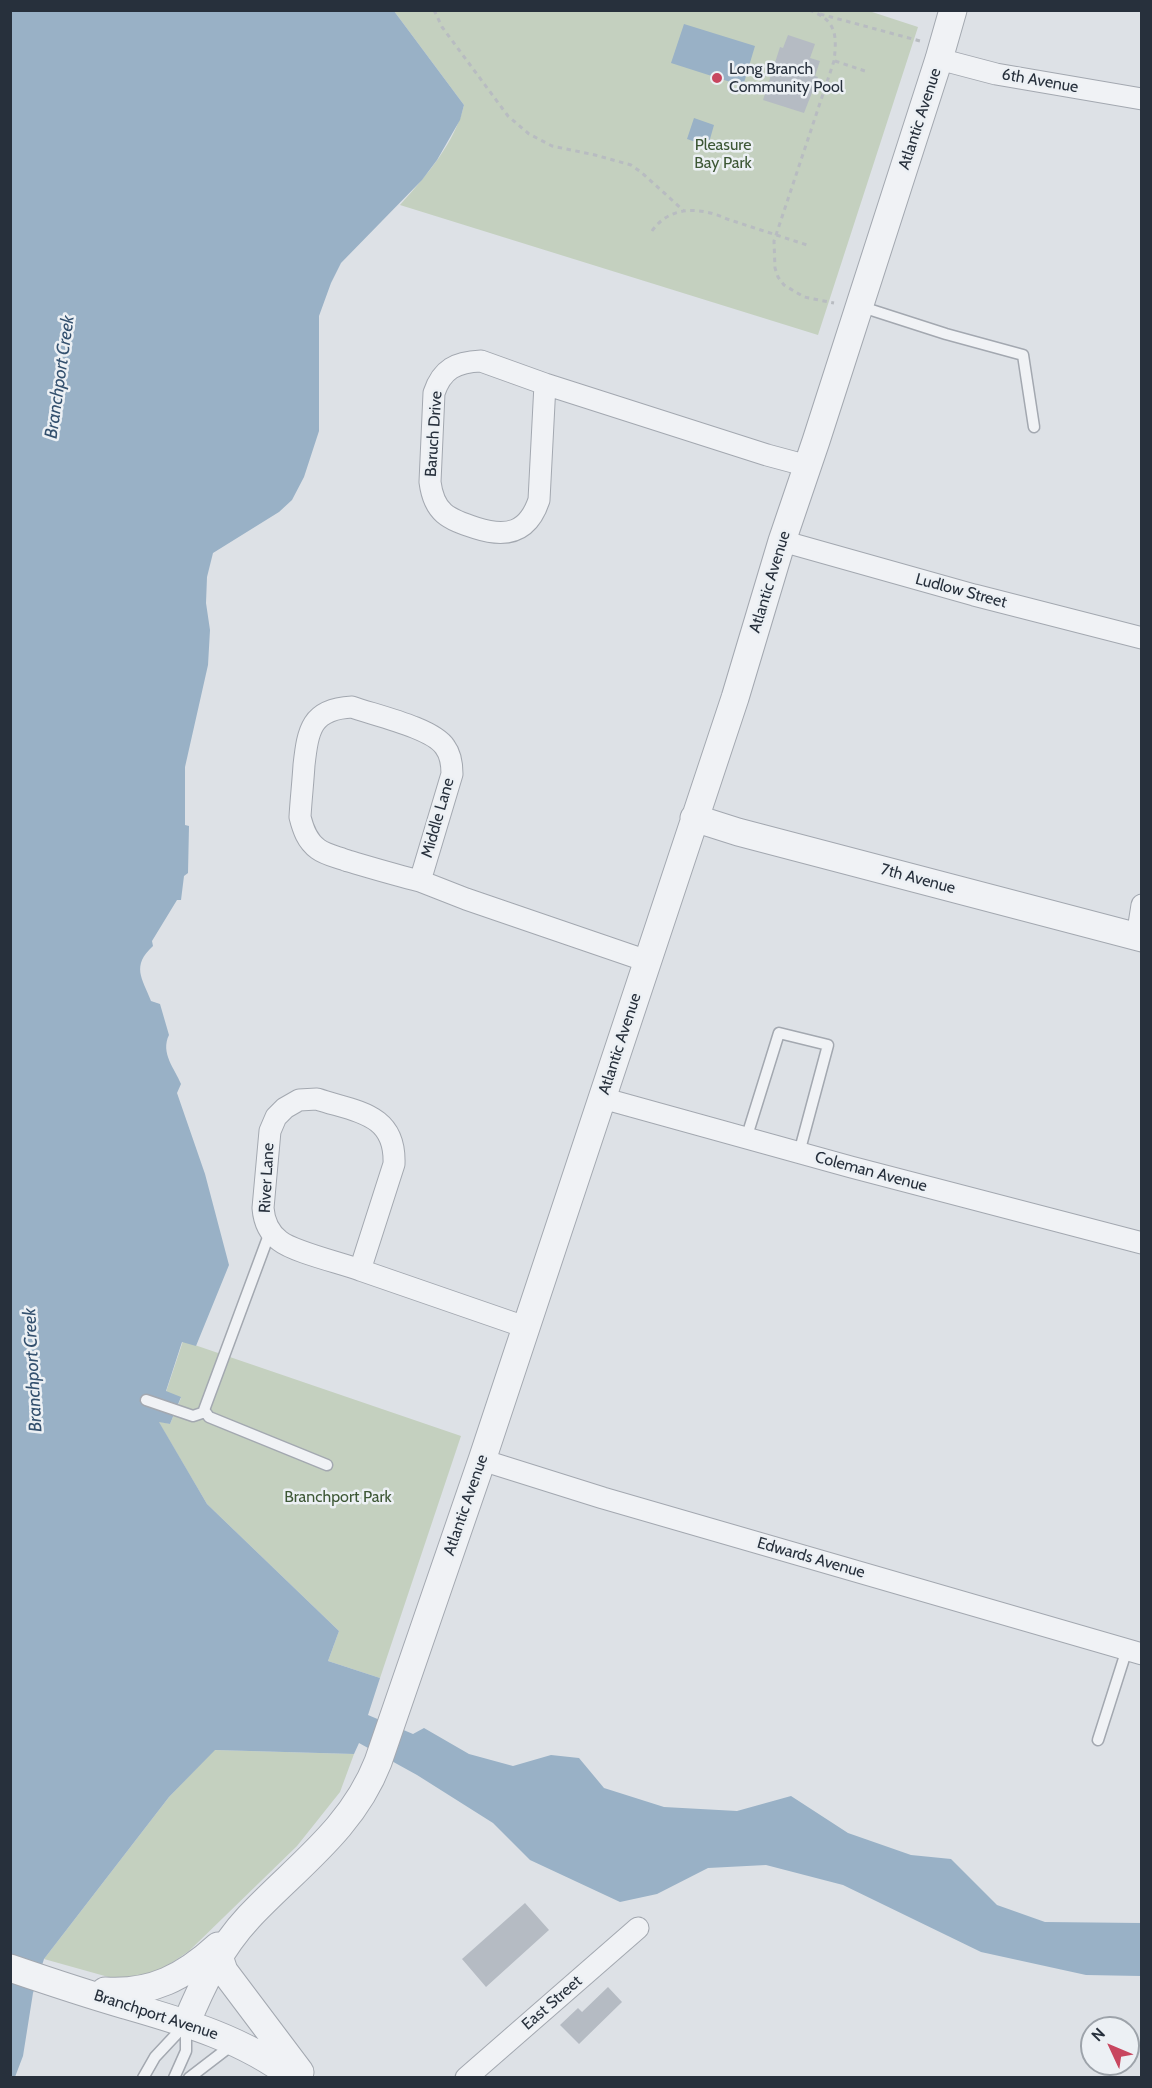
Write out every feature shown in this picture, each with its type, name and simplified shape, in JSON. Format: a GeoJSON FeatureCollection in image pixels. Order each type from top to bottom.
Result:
{"type":"FeatureCollection","features":[{"type":"Feature","properties":{"kind":"street","name":"Atlantic Avenue"},"geometry":{"type":"LineString","coordinates":[[186,2024],[219,1956],[250,1916],[321,1849],[336,1831],[355,1804],[378,1762],[482,1460],[735,698],[782,541],[808,466],[846,305],[939,59],[953,10]]}},
{"type":"Feature","properties":{"kind":"street","name":"6th Avenue"},"geometry":{"type":"LineString","coordinates":[[939,59],[996,74],[1142,99]]}},
{"type":"Feature","properties":{"kind":"street","name":"Baruch Drive"},"geometry":{"type":"LineString","coordinates":[[545,384],[539,500],[532,517],[520,528],[509,532],[493,533],[454,521],[446,516],[437,506],[430,482],[434,393],[442,376],[465,362],[481,361],[756,452],[808,466]]}},
{"type":"Feature","properties":{"kind":"street","name":"Ludlow Street"},"geometry":{"type":"LineString","coordinates":[[782,541],[974,595],[1142,638]]}},
{"type":"Feature","properties":{"kind":"street","name":"Middle Lane"},"geometry":{"type":"LineString","coordinates":[[420,881],[452,774],[452,761],[446,747],[429,733],[352,707],[328,712],[318,719],[307,737],[300,817],[309,840],[318,849],[379,871],[420,881],[647,961]]}},
{"type":"Feature","properties":{"kind":"street","name":"7th Avenue"},"geometry":{"type":"LineString","coordinates":[[694,818],[738,832],[1139,938]]}},
{"type":"Feature","properties":{"kind":"street"},"geometry":{"type":"LineString","coordinates":[[1139,938],[1142,905]]}},
{"type":"Feature","properties":{"kind":"street","name":"Coleman Avenue"},"geometry":{"type":"LineString","coordinates":[[602,1098],[746,1139],[1142,1243]]}},
{"type":"Feature","properties":{"kind":"street","name":"River Lane"},"geometry":{"type":"LineString","coordinates":[[360,1270],[394,1164],[395,1151],[392,1138],[376,1119],[317,1099],[299,1100],[285,1108],[276,1117],[270,1131],[262,1208],[270,1232],[287,1245],[525,1327]]}},
{"type":"Feature","properties":{"kind":"street","name":"Edwards Avenue"},"geometry":{"type":"LineString","coordinates":[[482,1460],[603,1498],[1134,1651]]}},
{"type":"Feature","properties":{"kind":"street"},"geometry":{"type":"LineString","coordinates":[[78,1990],[121,1992],[164,1983],[204,1958],[250,1916]]}},
{"type":"Feature","properties":{"kind":"street","name":"East Street"},"geometry":{"type":"LineString","coordinates":[[466,2078],[638,1928]]}},
{"type":"Feature","properties":{"kind":"street"},"geometry":{"type":"LineString","coordinates":[[219,1956],[224,1971],[305,2078]]}},
{"type":"Feature","properties":{"kind":"street","name":"Branchport Avenue"},"geometry":{"type":"LineString","coordinates":[[10,1968],[235,2042],[261,2055],[294,2078]]}},
{"type":"Feature","properties":{"kind":"lane"},"geometry":{"type":"LineString","coordinates":[[846,305],[1023,355],[1034,427]]}},
{"type":"Feature","properties":{"kind":"lane"},"geometry":{"type":"LineString","coordinates":[[746,1139],[779,1033],[828,1045],[799,1153]]}},
{"type":"Feature","properties":{"kind":"lane"},"geometry":{"type":"LineString","coordinates":[[270,1232],[205,1406],[205,1413],[209,1417],[327,1465]]}},
{"type":"Feature","properties":{"kind":"lane"},"geometry":{"type":"LineString","coordinates":[[146,1400],[193,1416],[205,1413]]}},
{"type":"Feature","properties":{"kind":"lane"},"geometry":{"type":"LineString","coordinates":[[1098,1740],[1134,1651]]}},
{"type":"Feature","properties":{"kind":"lane","name":"Atlantic Avenue"},"geometry":{"type":"LineString","coordinates":[[143,2078],[155,2057],[186,2024]]}},
{"type":"Feature","properties":{"kind":"lane","name":"Atlantic Avenue"},"geometry":{"type":"LineString","coordinates":[[174,2078],[186,2050],[186,2024]]}},
{"type":"Feature","properties":{"kind":"lane"},"geometry":{"type":"LineString","coordinates":[[189,2078],[235,2042]]}},
{"type":"Feature","properties":{"kind":"path"},"geometry":{"type":"LineString","coordinates":[[434,10],[441,27],[508,116],[529,134],[545,144],[631,165],[684,211]]}},
{"type":"Feature","properties":{"kind":"path"},"geometry":{"type":"LineString","coordinates":[[809,10],[920,41]]}},
{"type":"Feature","properties":{"kind":"path"},"geometry":{"type":"LineString","coordinates":[[819,14],[831,24],[836,33],[834,61],[775,235],[775,268],[784,285],[804,297],[846,305]]}},
{"type":"Feature","properties":{"kind":"path"},"geometry":{"type":"LineString","coordinates":[[834,61],[865,71]]}},
{"type":"Feature","properties":{"kind":"path"},"geometry":{"type":"LineString","coordinates":[[652,231],[658,222],[678,212],[708,212],[807,245]]}},
{"type":"Feature","properties":{"kind":"green space","name":"Pleasure Bay Park"},"geometry":{"type":"Polygon","coordinates":[[[866,10],[918,27],[818,335],[400,205],[447,146],[464,105],[394,11],[866,10]]]}},
{"type":"Feature","properties":{"kind":"green space","name":"Branchport Park"},"geometry":{"type":"Polygon","coordinates":[[[183,1341],[461,1436],[380,1678],[328,1661],[339,1631],[207,1504],[158,1421],[170,1424],[181,1398],[166,1392],[183,1341]]]}},
{"type":"Feature","properties":{"kind":"green space"},"geometry":{"type":"Polygon","coordinates":[[[214,1750],[354,1754],[340,1792],[297,1846],[189,1951],[158,1972],[135,1977],[112,1978],[44,1959],[169,1797],[214,1750]]]}},
{"type":"Feature","properties":{"kind":"water","name":"Branchport Creek"},"geometry":{"type":"Polygon","coordinates":[[[11,11],[394,11],[464,105],[460,120],[437,160],[422,180],[341,263],[331,283],[319,316],[319,431],[304,477],[292,500],[279,512],[213,553],[207,577],[206,603],[210,630],[208,665],[185,767],[185,825],[189,826],[188,873],[184,876],[181,900],[177,900],[152,941],[153,946],[142,960],[140,972],[151,1001],[160,1004],[169,1035],[167,1054],[181,1084],[177,1093],[205,1174],[229,1265],[196,1346],[182,1342],[166,1391],[181,1397],[170,1424],[159,1422],[207,1504],[339,1631],[328,1661],[380,1678],[368,1715],[413,1734],[424,1728],[469,1754],[513,1766],[551,1755],[579,1758],[604,1788],[664,1807],[737,1811],[791,1796],[848,1833],[911,1855],[951,1859],[997,1905],[1045,1922],[1141,1923],[1141,1976],[1086,1975],[981,1952],[843,1885],[766,1865],[708,1868],[657,1894],[620,1902],[530,1860],[493,1823],[417,1775],[359,1743],[354,1754],[215,1750],[169,1797],[44,1959],[33,1993],[23,2056],[15,2077],[11,2078],[11,11]]]}},
{"type":"Feature","properties":{"kind":"water"},"geometry":{"type":"Polygon","coordinates":[[[684,24],[755,46],[743,86],[671,63],[684,24]]]}},
{"type":"Feature","properties":{"kind":"water"},"geometry":{"type":"Polygon","coordinates":[[[694,118],[714,125],[708,146],[687,139],[694,118]]]}},
{"type":"Feature","properties":{"kind":"building"},"geometry":{"type":"Polygon","coordinates":[[[788,35],[815,44],[810,58],[820,61],[815,76],[818,77],[804,113],[763,100],[780,47],[783,48],[788,35]]]}},
{"type":"Feature","properties":{"kind":"building"},"geometry":{"type":"Polygon","coordinates":[[[525,1903],[549,1930],[486,1987],[462,1959],[525,1903]]]}},
{"type":"Feature","properties":{"kind":"building"},"geometry":{"type":"Polygon","coordinates":[[[608,1987],[622,2002],[579,2044],[560,2025],[578,2008],[582,2012],[608,1987]]]}},
{"type":"Feature","properties":{"kind":"place","name":"Long Branch Community Pool"},"geometry":{"type":"Point","coordinates":[717,78]}}]}
